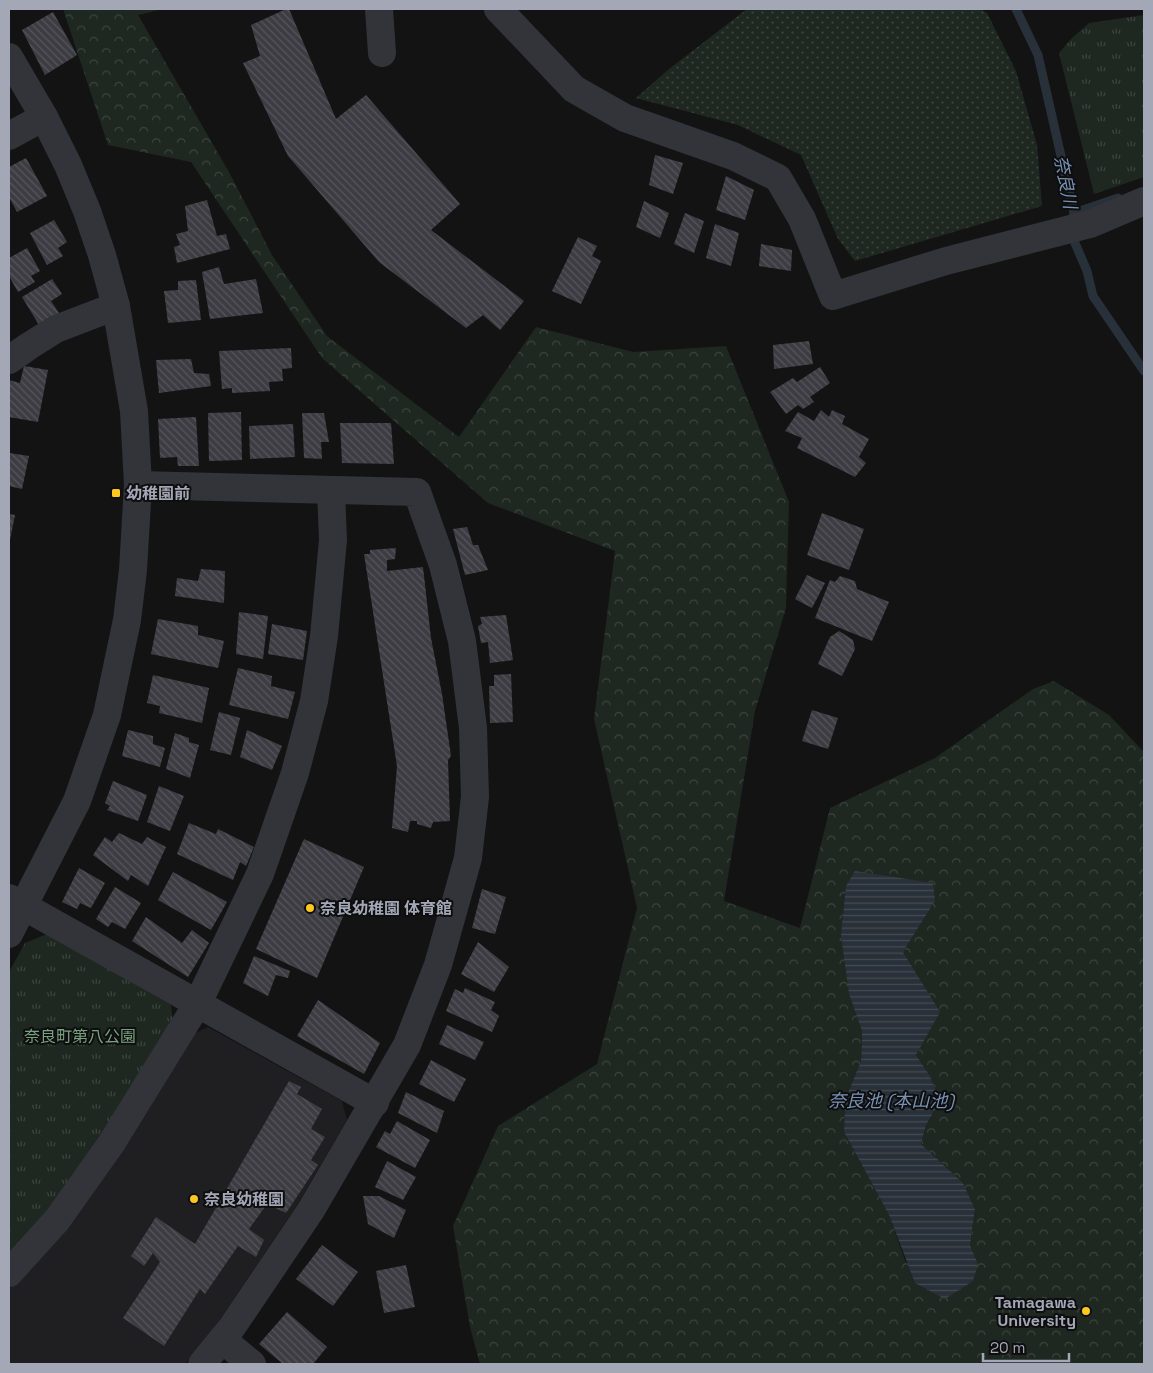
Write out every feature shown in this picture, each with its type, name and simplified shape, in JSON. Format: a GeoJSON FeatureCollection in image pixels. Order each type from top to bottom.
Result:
{"type":"FeatureCollection","features":[{"type":"Feature","properties":{"kind":"street"},"geometry":{"type":"LineString","coordinates":[[379,9],[382,53]]}},
{"type":"Feature","properties":{"kind":"street"},"geometry":{"type":"LineString","coordinates":[[498,9],[574,89],[625,118],[733,156],[778,178],[802,219],[833,296],[946,261],[1090,224],[1144,201]]}},
{"type":"Feature","properties":{"kind":"street"},"geometry":{"type":"LineString","coordinates":[[9,57],[44,117],[68,165],[87,211],[102,255],[116,306],[134,411],[138,485],[133,570],[127,620],[107,715],[77,801],[16,902],[9,934]]}},
{"type":"Feature","properties":{"kind":"street"},"geometry":{"type":"LineString","coordinates":[[9,136],[44,117]]}},
{"type":"Feature","properties":{"kind":"street"},"geometry":{"type":"LineString","coordinates":[[9,360],[56,329],[116,306]]}},
{"type":"Feature","properties":{"kind":"street"},"geometry":{"type":"LineString","coordinates":[[138,485],[417,492],[443,566],[462,641],[473,728],[475,797],[468,858],[438,964],[407,1045],[375,1103],[311,1210],[223,1340],[202,1364]]}},
{"type":"Feature","properties":{"kind":"street"},"geometry":{"type":"LineString","coordinates":[[9,1273],[58,1220],[112,1144],[198,1004],[260,874],[295,773],[314,701],[324,636],[333,540],[331,490]]}},
{"type":"Feature","properties":{"kind":"street"},"geometry":{"type":"LineString","coordinates":[[16,902],[375,1103]]}},
{"type":"Feature","properties":{"kind":"street"},"geometry":{"type":"LineString","coordinates":[[223,1340],[252,1364]]}},
{"type":"Feature","properties":{"kind":"shaded area","name":"奈良幼稚園"},"geometry":{"type":"Polygon","coordinates":[[[208,1027],[342,1101],[347,1120],[299,1202],[221,1318],[185,1364],[9,1364],[9,1290],[65,1227],[191,1035],[208,1027]]]}},
{"type":"Feature","properties":{"kind":"green space"},"geometry":{"type":"Polygon","coordinates":[[[63,9],[163,9],[138,15],[229,172],[272,255],[327,336],[459,437],[536,327],[633,352],[726,346],[789,502],[786,608],[755,711],[724,901],[800,928],[830,808],[935,758],[1033,689],[1054,681],[1109,715],[1144,752],[1144,1364],[480,1364],[470,1327],[453,1226],[498,1126],[597,1064],[637,908],[594,719],[615,551],[488,503],[322,358],[191,162],[108,145],[63,9]],[[935,901],[849,994],[862,1031],[861,1061],[845,1100],[844,1132],[889,1215],[906,1263],[978,1264],[970,1245],[975,1209],[963,1183],[921,1144],[926,1125],[940,1101],[930,1076],[916,1055],[939,1012],[903,952],[935,901]]]}},
{"type":"Feature","properties":{"kind":"green space"},"geometry":{"type":"Polygon","coordinates":[[[747,9],[980,9],[987,13],[1016,71],[1037,145],[1042,206],[855,261],[838,239],[801,155],[738,125],[636,98],[669,69],[747,9]]]}},
{"type":"Feature","properties":{"kind":"green space"},"geometry":{"type":"Polygon","coordinates":[[[1144,15],[1144,177],[1094,194],[1059,53],[1089,23],[1144,15]]]}},
{"type":"Feature","properties":{"kind":"green space","name":"奈良町第八公園"},"geometry":{"type":"Polygon","coordinates":[[[47,934],[171,1005],[173,1022],[53,1211],[9,1258],[9,972],[25,943],[47,934]]]}},
{"type":"Feature","properties":{"kind":"water","name":"奈良池 (本山池)"},"geometry":{"type":"Polygon","coordinates":[[[855,871],[933,883],[935,901],[903,952],[940,1012],[916,1055],[930,1076],[940,1101],[926,1125],[921,1144],[963,1183],[975,1209],[970,1245],[978,1264],[973,1281],[945,1299],[915,1283],[889,1215],[844,1132],[845,1100],[861,1061],[862,1031],[849,994],[841,935],[846,886],[855,871]]]}},
{"type":"Feature","properties":{"kind":"building"},"geometry":{"type":"Polygon","coordinates":[[[289,9],[336,119],[366,95],[460,204],[431,230],[524,301],[500,330],[483,315],[466,328],[379,262],[288,156],[243,63],[260,56],[251,25],[289,9]]]}},
{"type":"Feature","properties":{"kind":"building"},"geometry":{"type":"Polygon","coordinates":[[[53,12],[77,55],[45,75],[22,30],[53,12]]]}},
{"type":"Feature","properties":{"kind":"building"},"geometry":{"type":"Polygon","coordinates":[[[655,155],[683,163],[673,194],[649,185],[655,155]]]}},
{"type":"Feature","properties":{"kind":"building"},"geometry":{"type":"Polygon","coordinates":[[[26,158],[47,196],[17,212],[9,197],[9,167],[26,158]]]}},
{"type":"Feature","properties":{"kind":"building"},"geometry":{"type":"Polygon","coordinates":[[[726,176],[754,190],[745,220],[716,210],[726,176]]]}},
{"type":"Feature","properties":{"kind":"building"},"geometry":{"type":"Polygon","coordinates":[[[207,200],[217,236],[226,234],[230,249],[177,263],[174,247],[180,245],[176,234],[188,231],[185,206],[207,200]]]}},
{"type":"Feature","properties":{"kind":"building"},"geometry":{"type":"Polygon","coordinates":[[[644,201],[669,213],[660,238],[636,227],[644,201]]]}},
{"type":"Feature","properties":{"kind":"building"},"geometry":{"type":"Polygon","coordinates":[[[685,213],[704,221],[694,253],[674,244],[685,213]]]}},
{"type":"Feature","properties":{"kind":"building"},"geometry":{"type":"Polygon","coordinates":[[[54,220],[67,242],[58,248],[63,256],[47,265],[30,233],[54,220]]]}},
{"type":"Feature","properties":{"kind":"building"},"geometry":{"type":"Polygon","coordinates":[[[715,224],[739,233],[731,266],[706,258],[715,224]]]}},
{"type":"Feature","properties":{"kind":"building"},"geometry":{"type":"Polygon","coordinates":[[[578,237],[597,246],[592,256],[601,261],[581,304],[552,291],[578,237]]]}},
{"type":"Feature","properties":{"kind":"building"},"geometry":{"type":"Polygon","coordinates":[[[761,244],[792,250],[791,271],[759,266],[761,244]]]}},
{"type":"Feature","properties":{"kind":"building"},"geometry":{"type":"Polygon","coordinates":[[[27,248],[40,271],[31,276],[35,282],[18,292],[9,276],[9,258],[27,248]]]}},
{"type":"Feature","properties":{"kind":"building"},"geometry":{"type":"Polygon","coordinates":[[[219,267],[224,284],[256,279],[263,313],[210,319],[202,272],[219,267]]]}},
{"type":"Feature","properties":{"kind":"building"},"geometry":{"type":"Polygon","coordinates":[[[52,279],[62,294],[51,301],[59,313],[39,325],[22,297],[52,279]]]}},
{"type":"Feature","properties":{"kind":"building"},"geometry":{"type":"Polygon","coordinates":[[[196,280],[201,320],[168,323],[164,291],[178,290],[178,281],[196,280]]]}},
{"type":"Feature","properties":{"kind":"building"},"geometry":{"type":"Polygon","coordinates":[[[809,341],[813,364],[774,369],[773,345],[809,341]]]}},
{"type":"Feature","properties":{"kind":"building"},"geometry":{"type":"Polygon","coordinates":[[[291,348],[292,368],[282,369],[283,381],[269,382],[270,391],[232,393],[232,388],[222,389],[219,351],[291,348]]]}},
{"type":"Feature","properties":{"kind":"building"},"geometry":{"type":"Polygon","coordinates":[[[191,359],[194,373],[209,374],[211,386],[159,393],[156,360],[191,359]]]}},
{"type":"Feature","properties":{"kind":"building"},"geometry":{"type":"Polygon","coordinates":[[[24,366],[48,370],[38,422],[9,417],[9,380],[20,383],[24,366]]]}},
{"type":"Feature","properties":{"kind":"building"},"geometry":{"type":"Polygon","coordinates":[[[820,367],[830,383],[810,397],[814,402],[803,409],[798,405],[786,414],[770,392],[793,378],[797,382],[820,367]]]}},
{"type":"Feature","properties":{"kind":"building"},"geometry":{"type":"Polygon","coordinates":[[[821,410],[829,417],[832,410],[845,416],[842,424],[869,439],[859,457],[866,463],[855,477],[797,448],[802,438],[785,431],[798,412],[814,421],[821,410]]]}},
{"type":"Feature","properties":{"kind":"building"},"geometry":{"type":"Polygon","coordinates":[[[241,412],[242,460],[209,461],[208,413],[241,412]]]}},
{"type":"Feature","properties":{"kind":"building"},"geometry":{"type":"Polygon","coordinates":[[[302,413],[324,413],[329,442],[321,442],[322,459],[304,458],[302,413]]]}},
{"type":"Feature","properties":{"kind":"building"},"geometry":{"type":"Polygon","coordinates":[[[196,417],[199,466],[178,466],[177,457],[160,458],[158,419],[196,417]]]}},
{"type":"Feature","properties":{"kind":"building"},"geometry":{"type":"Polygon","coordinates":[[[340,423],[391,423],[394,464],[342,463],[340,423]]]}},
{"type":"Feature","properties":{"kind":"building"},"geometry":{"type":"Polygon","coordinates":[[[293,424],[295,457],[250,459],[249,426],[293,424]]]}},
{"type":"Feature","properties":{"kind":"building"},"geometry":{"type":"Polygon","coordinates":[[[9,453],[29,456],[22,489],[9,486],[9,453]]]}},
{"type":"Feature","properties":{"kind":"building"},"geometry":{"type":"Polygon","coordinates":[[[822,513],[864,529],[849,570],[807,555],[822,513]]]}},
{"type":"Feature","properties":{"kind":"building"},"geometry":{"type":"Polygon","coordinates":[[[9,514],[15,515],[10,540],[9,540],[9,514]]]}},
{"type":"Feature","properties":{"kind":"building"},"geometry":{"type":"Polygon","coordinates":[[[467,527],[473,545],[478,545],[488,570],[465,575],[453,529],[467,527]]]}},
{"type":"Feature","properties":{"kind":"building"},"geometry":{"type":"Polygon","coordinates":[[[396,548],[395,559],[387,560],[387,571],[423,567],[431,638],[451,756],[448,760],[450,821],[433,822],[431,828],[417,824],[417,821],[410,821],[408,832],[392,828],[397,766],[364,554],[370,554],[370,550],[396,548]]]}},
{"type":"Feature","properties":{"kind":"building"},"geometry":{"type":"Polygon","coordinates":[[[201,569],[225,571],[224,603],[175,596],[177,578],[198,581],[201,569]]]}},
{"type":"Feature","properties":{"kind":"building"},"geometry":{"type":"Polygon","coordinates":[[[807,575],[825,583],[812,608],[795,599],[807,575]]]}},
{"type":"Feature","properties":{"kind":"building"},"geometry":{"type":"Polygon","coordinates":[[[840,576],[855,581],[857,589],[889,602],[872,641],[815,618],[830,580],[835,582],[840,576]]]}},
{"type":"Feature","properties":{"kind":"building"},"geometry":{"type":"Polygon","coordinates":[[[239,612],[268,616],[263,659],[236,654],[239,612]]]}},
{"type":"Feature","properties":{"kind":"building"},"geometry":{"type":"Polygon","coordinates":[[[506,615],[513,660],[490,663],[488,642],[481,643],[478,626],[482,624],[480,617],[506,615]]]}},
{"type":"Feature","properties":{"kind":"building"},"geometry":{"type":"Polygon","coordinates":[[[158,619],[198,626],[198,635],[224,641],[218,668],[151,654],[158,619]]]}},
{"type":"Feature","properties":{"kind":"building"},"geometry":{"type":"Polygon","coordinates":[[[272,624],[307,631],[303,660],[268,654],[272,624]]]}},
{"type":"Feature","properties":{"kind":"building"},"geometry":{"type":"Polygon","coordinates":[[[839,631],[853,640],[855,649],[842,676],[818,664],[830,637],[839,631]]]}},
{"type":"Feature","properties":{"kind":"building"},"geometry":{"type":"Polygon","coordinates":[[[238,668],[272,676],[271,686],[295,692],[288,719],[229,705],[238,668]]]}},
{"type":"Feature","properties":{"kind":"building"},"geometry":{"type":"Polygon","coordinates":[[[511,674],[513,722],[490,723],[489,686],[494,686],[494,675],[511,674]]]}},
{"type":"Feature","properties":{"kind":"building"},"geometry":{"type":"Polygon","coordinates":[[[153,675],[209,688],[202,723],[159,713],[160,706],[147,703],[153,675]]]}},
{"type":"Feature","properties":{"kind":"building"},"geometry":{"type":"Polygon","coordinates":[[[812,710],[838,718],[828,749],[802,741],[812,710]]]}},
{"type":"Feature","properties":{"kind":"building"},"geometry":{"type":"Polygon","coordinates":[[[219,712],[240,718],[231,755],[210,750],[219,712]]]}},
{"type":"Feature","properties":{"kind":"building"},"geometry":{"type":"Polygon","coordinates":[[[128,730],[153,736],[153,744],[165,748],[160,767],[122,756],[128,730]]]}},
{"type":"Feature","properties":{"kind":"building"},"geometry":{"type":"Polygon","coordinates":[[[247,730],[282,746],[272,770],[240,757],[247,730]]]}},
{"type":"Feature","properties":{"kind":"building"},"geometry":{"type":"Polygon","coordinates":[[[175,733],[189,738],[189,742],[199,745],[190,778],[166,769],[175,733]]]}},
{"type":"Feature","properties":{"kind":"building"},"geometry":{"type":"Polygon","coordinates":[[[113,781],[147,795],[138,821],[107,810],[110,806],[105,803],[113,781]]]}},
{"type":"Feature","properties":{"kind":"building"},"geometry":{"type":"Polygon","coordinates":[[[159,786],[184,796],[170,831],[147,822],[159,786]]]}},
{"type":"Feature","properties":{"kind":"building"},"geometry":{"type":"Polygon","coordinates":[[[189,823],[216,834],[218,829],[254,847],[246,866],[240,862],[233,880],[177,854],[189,823]]]}},
{"type":"Feature","properties":{"kind":"building"},"geometry":{"type":"Polygon","coordinates":[[[119,833],[142,844],[147,837],[166,847],[148,886],[131,875],[128,881],[93,855],[105,837],[112,842],[119,833]]]}},
{"type":"Feature","properties":{"kind":"building","name":"奈良幼稚園 体育館"},"geometry":{"type":"Polygon","coordinates":[[[304,839],[364,867],[317,978],[256,949],[304,839]]]}},
{"type":"Feature","properties":{"kind":"building"},"geometry":{"type":"Polygon","coordinates":[[[79,868],[105,883],[91,908],[80,903],[77,909],[62,902],[79,868]]]}},
{"type":"Feature","properties":{"kind":"building"},"geometry":{"type":"Polygon","coordinates":[[[173,872],[227,902],[211,930],[158,900],[173,872]]]}},
{"type":"Feature","properties":{"kind":"building"},"geometry":{"type":"Polygon","coordinates":[[[115,887],[141,903],[125,929],[112,922],[108,927],[96,919],[115,887]]]}},
{"type":"Feature","properties":{"kind":"building"},"geometry":{"type":"Polygon","coordinates":[[[482,889],[506,897],[495,934],[472,928],[482,889]]]}},
{"type":"Feature","properties":{"kind":"building"},"geometry":{"type":"Polygon","coordinates":[[[146,917],[182,943],[192,930],[209,943],[188,977],[132,941],[146,917]]]}},
{"type":"Feature","properties":{"kind":"building"},"geometry":{"type":"Polygon","coordinates":[[[478,942],[509,967],[494,992],[461,974],[478,942]]]}},
{"type":"Feature","properties":{"kind":"building"},"geometry":{"type":"Polygon","coordinates":[[[254,956],[290,971],[288,978],[276,975],[268,996],[243,983],[254,956]]]}},
{"type":"Feature","properties":{"kind":"building"},"geometry":{"type":"Polygon","coordinates":[[[465,988],[495,1002],[491,1010],[499,1016],[492,1032],[446,1011],[455,989],[463,993],[465,988]]]}},
{"type":"Feature","properties":{"kind":"building"},"geometry":{"type":"Polygon","coordinates":[[[318,1000],[380,1043],[364,1074],[297,1036],[318,1000]]]}},
{"type":"Feature","properties":{"kind":"building"},"geometry":{"type":"Polygon","coordinates":[[[447,1025],[484,1042],[475,1060],[439,1044],[447,1025]]]}},
{"type":"Feature","properties":{"kind":"building"},"geometry":{"type":"Polygon","coordinates":[[[431,1060],[466,1079],[454,1102],[419,1084],[431,1060]]]}},
{"type":"Feature","properties":{"kind":"building"},"geometry":{"type":"Polygon","coordinates":[[[289,1081],[301,1087],[297,1094],[322,1109],[311,1129],[325,1137],[311,1160],[318,1165],[286,1213],[267,1204],[249,1229],[264,1240],[256,1257],[238,1246],[205,1294],[200,1289],[164,1346],[123,1318],[160,1262],[153,1253],[144,1266],[131,1256],[156,1217],[195,1244],[289,1081]]]}},
{"type":"Feature","properties":{"kind":"building"},"geometry":{"type":"Polygon","coordinates":[[[406,1092],[444,1111],[437,1133],[398,1113],[406,1092]]]}},
{"type":"Feature","properties":{"kind":"building"},"geometry":{"type":"Polygon","coordinates":[[[397,1121],[430,1140],[415,1168],[376,1147],[385,1131],[390,1134],[397,1121]]]}},
{"type":"Feature","properties":{"kind":"building"},"geometry":{"type":"Polygon","coordinates":[[[387,1161],[416,1177],[403,1200],[375,1187],[387,1161]]]}},
{"type":"Feature","properties":{"kind":"building"},"geometry":{"type":"Polygon","coordinates":[[[363,1196],[379,1196],[406,1210],[394,1238],[368,1224],[363,1196]]]}},
{"type":"Feature","properties":{"kind":"building"},"geometry":{"type":"Polygon","coordinates":[[[322,1245],[358,1272],[333,1306],[296,1279],[322,1245]]]}},
{"type":"Feature","properties":{"kind":"building"},"geometry":{"type":"Polygon","coordinates":[[[406,1265],[415,1307],[384,1313],[376,1271],[406,1265]]]}},
{"type":"Feature","properties":{"kind":"building"},"geometry":{"type":"Polygon","coordinates":[[[287,1312],[327,1347],[313,1364],[283,1364],[259,1344],[287,1312]]]}},
{"type":"Feature","properties":{"kind":"waterway","name":"奈良川"},"geometry":{"type":"LineString","coordinates":[[1016,9],[1038,55],[1074,213],[1069,229],[1087,271],[1093,296],[1144,371]]}},
{"type":"Feature","properties":{"kind":"waterway"},"geometry":{"type":"LineString","coordinates":[[1074,213],[1118,198]]}},
{"type":"Feature","properties":{"kind":"place","name":"幼稚園前"},"geometry":{"type":"Point","coordinates":[116,493]}},
{"type":"Feature","properties":{"kind":"place","name":"奈良幼稚園 体育館"},"geometry":{"type":"Point","coordinates":[310,908]}},
{"type":"Feature","properties":{"kind":"place","name":"奈良幼稚園"},"geometry":{"type":"Point","coordinates":[194,1199]}},
{"type":"Feature","properties":{"kind":"place","name":"Tamagawa University"},"geometry":{"type":"Point","coordinates":[1086,1311]}}]}
